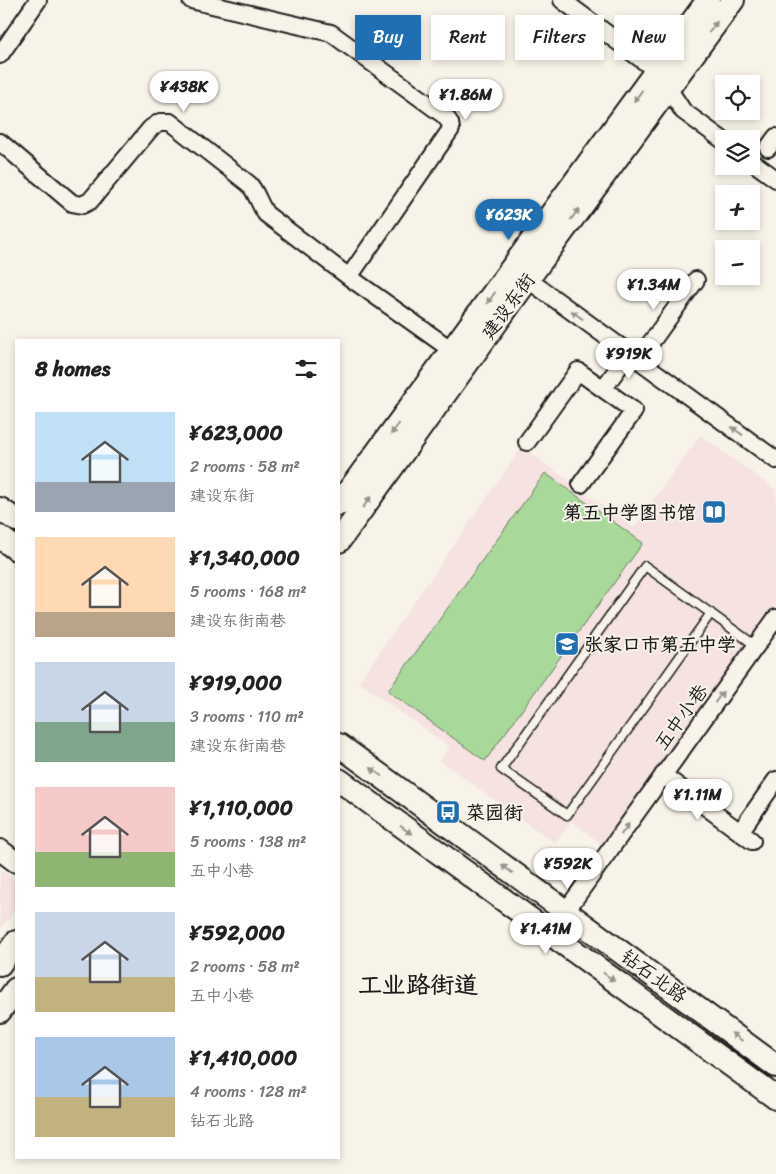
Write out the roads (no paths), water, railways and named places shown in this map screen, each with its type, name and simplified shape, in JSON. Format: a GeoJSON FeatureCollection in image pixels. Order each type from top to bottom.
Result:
{"type":"FeatureCollection","features":[{"type":"Feature","properties":{"kind":"main road","name":"建设东街"},"geometry":{"type":"LineString","coordinates":[[662,80],[708,0]]}},
{"type":"Feature","properties":{"kind":"main road","name":"建设东街"},"geometry":{"type":"LineString","coordinates":[[340,539],[460,356],[520,273],[662,80],[733,0]]}},
{"type":"Feature","properties":{"kind":"main road","name":"建设东街"},"geometry":{"type":"LineString","coordinates":[[340,503],[460,356]]}},
{"type":"Feature","properties":{"kind":"main road"},"geometry":{"type":"LineString","coordinates":[[0,509],[15,519]]}},
{"type":"Feature","properties":{"kind":"main road"},"geometry":{"type":"LineString","coordinates":[[0,537],[15,548]]}},
{"type":"Feature","properties":{"kind":"main road","name":"钻石北路"},"geometry":{"type":"LineString","coordinates":[[340,746],[776,1066]]}},
{"type":"Feature","properties":{"kind":"main road","name":"钻石北路"},"geometry":{"type":"LineString","coordinates":[[340,781],[776,1098]]}},
{"type":"Feature","properties":{"kind":"main road"},"geometry":{"type":"LineString","coordinates":[[0,964],[15,943]]}},
{"type":"Feature","properties":{"kind":"main road"},"geometry":{"type":"LineString","coordinates":[[0,1011],[15,989]]}},
{"type":"Feature","properties":{"kind":"street"},"geometry":{"type":"LineString","coordinates":[[0,55],[38,0]]}},
{"type":"Feature","properties":{"kind":"street"},"geometry":{"type":"LineString","coordinates":[[191,0],[331,33],[445,116],[450,123],[451,129],[349,277]]}},
{"type":"Feature","properties":{"kind":"street"},"geometry":{"type":"LineString","coordinates":[[562,0],[662,80],[683,111],[715,134]]}},
{"type":"Feature","properties":{"kind":"street"},"geometry":{"type":"LineString","coordinates":[[0,142],[72,203],[82,205],[90,201],[151,128],[160,122],[170,122],[249,184],[255,191],[266,214],[349,277],[460,356]]}},
{"type":"Feature","properties":{"kind":"street"},"geometry":{"type":"LineString","coordinates":[[760,167],[776,179]]}},
{"type":"Feature","properties":{"kind":"street"},"geometry":{"type":"LineString","coordinates":[[520,273],[776,460]]}},
{"type":"Feature","properties":{"kind":"street"},"geometry":{"type":"LineString","coordinates":[[603,389],[634,356],[696,280]]}},
{"type":"Feature","properties":{"kind":"street"},"geometry":{"type":"LineString","coordinates":[[527,442],[578,371],[634,411],[582,484]]}},
{"type":"Feature","properties":{"kind":"street","name":"五中小巷"},"geometry":{"type":"LineString","coordinates":[[566,911],[776,618]]}},
{"type":"Feature","properties":{"kind":"street"},"geometry":{"type":"LineString","coordinates":[[663,776],[746,836],[776,780]]}},
{"type":"Feature","properties":{"kind":"street"},"geometry":{"type":"LineString","coordinates":[[0,850],[15,861]]}},
{"type":"Feature","properties":{"kind":"lane"},"geometry":{"type":"LineString","coordinates":[[711,613],[567,815],[501,769],[645,566],[711,613],[756,646]]}},
{"type":"Feature","properties":{"kind":"place","name":"第五中学图书馆"},"geometry":{"type":"Point","coordinates":[714,512]}},
{"type":"Feature","properties":{"kind":"place","name":"张家口市第五中学"},"geometry":{"type":"Point","coordinates":[567,644]}},
{"type":"Feature","properties":{"kind":"place","name":"菜园街"},"geometry":{"type":"Point","coordinates":[448,812]}},
{"type":"Feature","properties":{"kind":"district","name":"工业路街道"},"geometry":{"type":"Point","coordinates":[418,985]}}]}
